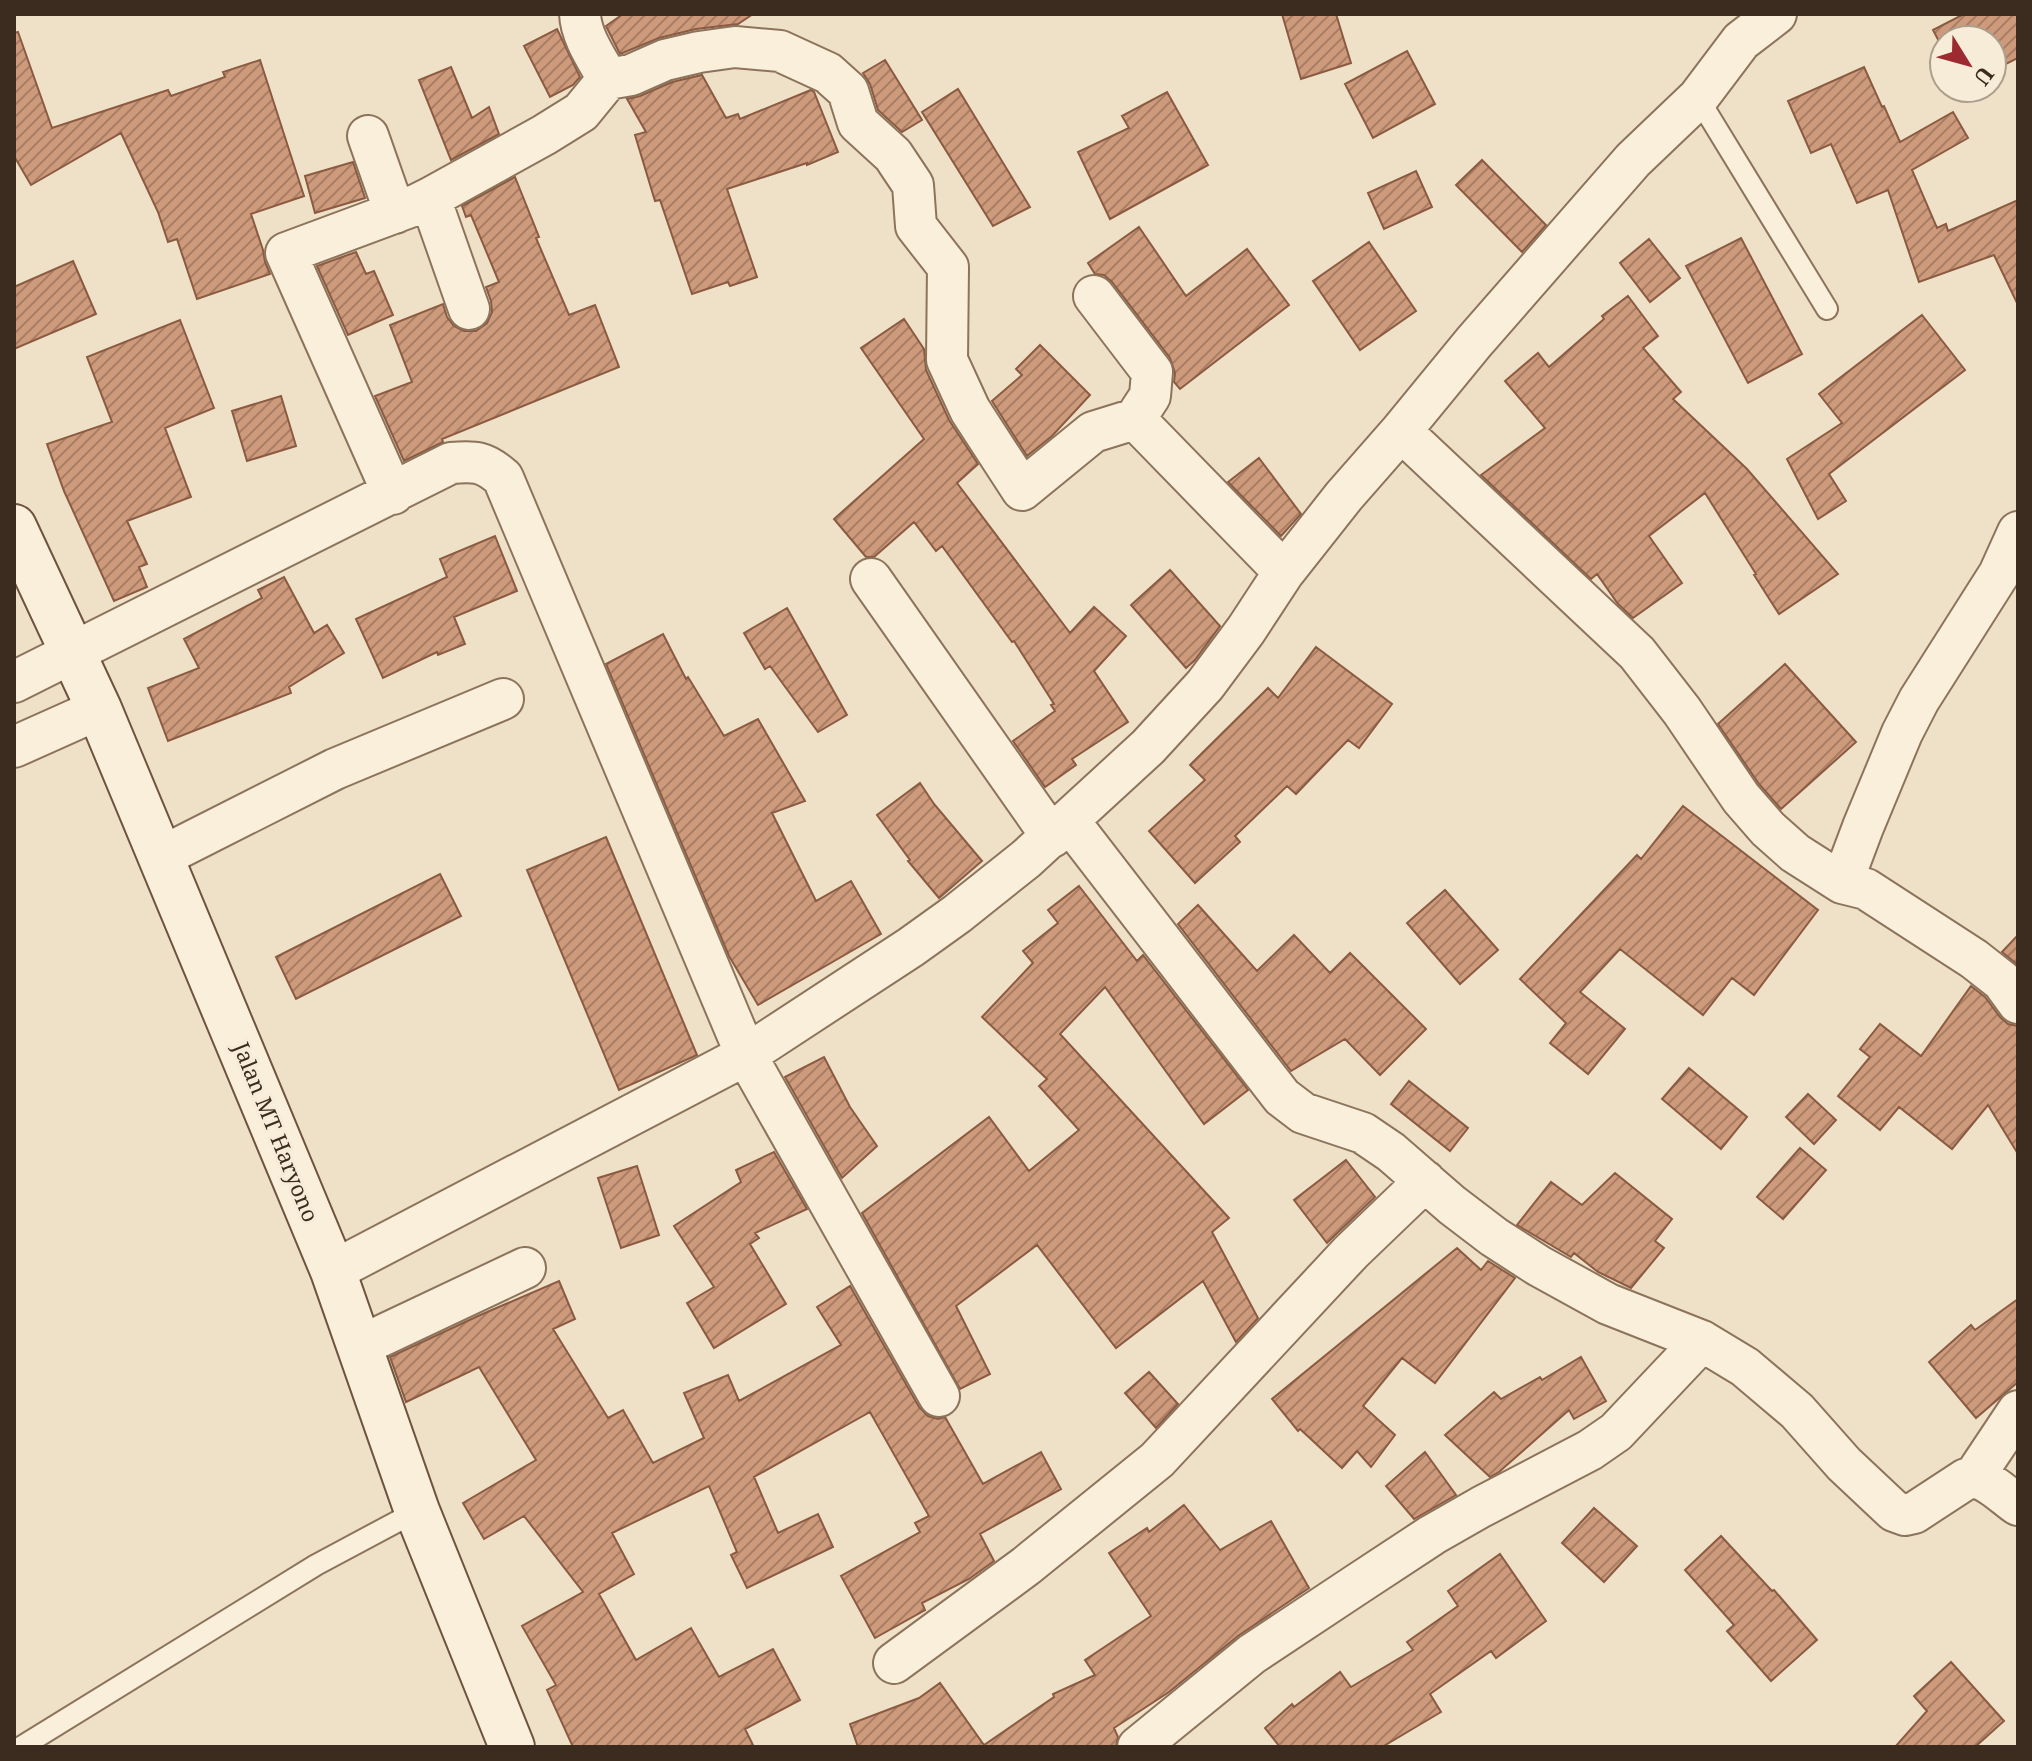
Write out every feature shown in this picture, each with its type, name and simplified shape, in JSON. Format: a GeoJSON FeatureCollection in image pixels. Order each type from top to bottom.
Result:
{"type":"FeatureCollection","features":[{"type":"Feature","properties":{"kind":"main road","name":"Jalan MT Haryono"},"geometry":{"type":"LineString","coordinates":[[14,527],[99,709],[333,1271],[417,1511],[512,1747]]}},
{"type":"Feature","properties":{"kind":"street"},"geometry":{"type":"LineString","coordinates":[[580,14],[587,40],[608,79]]}},
{"type":"Feature","properties":{"kind":"street"},"geometry":{"type":"LineString","coordinates":[[333,1271],[746,1055],[923,939],[1060,829],[1148,747],[1205,685],[1284,572],[1474,342],[1633,160],[1698,98],[1741,41],[1776,14]]}},
{"type":"Feature","properties":{"kind":"street"},"geometry":{"type":"LineString","coordinates":[[393,494],[286,253],[413,205],[581,112],[608,79],[631,75],[665,60],[735,47],[780,51],[828,73],[848,91],[858,123],[893,155],[913,185],[916,226],[948,267],[947,360],[970,410],[1022,490],[1093,432],[1135,419],[1150,396],[1152,372],[1094,296]]}},
{"type":"Feature","properties":{"kind":"street"},"geometry":{"type":"LineString","coordinates":[[368,136],[413,205],[469,309]]}},
{"type":"Feature","properties":{"kind":"street"},"geometry":{"type":"LineString","coordinates":[[1135,419],[1284,572]]}},
{"type":"Feature","properties":{"kind":"street"},"geometry":{"type":"LineString","coordinates":[[1401,431],[1637,653],[1682,711],[1741,798],[1768,829],[1795,853],[1842,883],[1866,889],[1974,959],[2002,981],[2018,1003]]}},
{"type":"Feature","properties":{"kind":"street"},"geometry":{"type":"LineString","coordinates":[[14,682],[451,463],[474,461],[490,466],[503,478],[746,1055],[939,1396]]}},
{"type":"Feature","properties":{"kind":"street"},"geometry":{"type":"LineString","coordinates":[[1842,883],[1902,733],[1919,700],[1999,574],[2018,532]]}},
{"type":"Feature","properties":{"kind":"street"},"geometry":{"type":"LineString","coordinates":[[871,579],[1060,829],[1282,1097],[1303,1113],[1363,1133],[1391,1152],[1494,1237],[1539,1266],[1608,1304],[1702,1341],[1745,1367],[1788,1403],[1844,1464],[1894,1511],[1905,1515],[1914,1513],[1966,1479],[1974,1477],[2018,1505]]}},
{"type":"Feature","properties":{"kind":"street"},"geometry":{"type":"LineString","coordinates":[[161,857],[335,769],[503,699]]}},
{"type":"Feature","properties":{"kind":"street"},"geometry":{"type":"LineString","coordinates":[[14,747],[99,709]]}},
{"type":"Feature","properties":{"kind":"street"},"geometry":{"type":"LineString","coordinates":[[894,1663],[1026,1566],[1157,1460],[1351,1252],[1425,1181]]}},
{"type":"Feature","properties":{"kind":"street"},"geometry":{"type":"LineString","coordinates":[[360,1346],[525,1268]]}},
{"type":"Feature","properties":{"kind":"street"},"geometry":{"type":"LineString","coordinates":[[1138,1747],[1252,1654],[1356,1585],[1432,1535],[1590,1450],[1616,1432],[1702,1341]]}},
{"type":"Feature","properties":{"kind":"street"},"geometry":{"type":"LineString","coordinates":[[1974,1477],[2018,1411]]}},
{"type":"Feature","properties":{"kind":"lane"},"geometry":{"type":"LineString","coordinates":[[1698,98],[1827,309]]}},
{"type":"Feature","properties":{"kind":"lane"},"geometry":{"type":"LineString","coordinates":[[21,1747],[316,1565],[417,1511]]}},
{"type":"Feature","properties":{"kind":"building"},"geometry":{"type":"Polygon","coordinates":[[[623,14],[753,14],[738,24],[696,29],[659,38],[620,54],[606,26],[623,14]]]}},
{"type":"Feature","properties":{"kind":"building"},"geometry":{"type":"Polygon","coordinates":[[[1282,14],[1336,14],[1351,63],[1301,79],[1282,14]]]}},
{"type":"Feature","properties":{"kind":"building"},"geometry":{"type":"Polygon","coordinates":[[[1964,14],[2018,14],[2018,58],[2008,63],[2008,24],[1945,24],[1964,14]]]}},
{"type":"Feature","properties":{"kind":"building"},"geometry":{"type":"Polygon","coordinates":[[[557,29],[580,77],[573,85],[550,97],[524,46],[557,29]]]}},
{"type":"Feature","properties":{"kind":"building"},"geometry":{"type":"Polygon","coordinates":[[[18,32],[52,128],[168,90],[171,96],[225,77],[223,72],[260,60],[304,196],[251,214],[270,274],[197,299],[177,239],[168,242],[158,212],[121,133],[31,185],[14,156],[14,33],[18,32]]]}},
{"type":"Feature","properties":{"kind":"building"},"geometry":{"type":"Polygon","coordinates":[[[1407,51],[1435,104],[1373,138],[1345,84],[1407,51]]]}},
{"type":"Feature","properties":{"kind":"building"},"geometry":{"type":"Polygon","coordinates":[[[885,60],[922,120],[902,132],[878,110],[863,73],[885,60]]]}},
{"type":"Feature","properties":{"kind":"building"},"geometry":{"type":"Polygon","coordinates":[[[451,67],[472,118],[489,107],[499,134],[451,160],[419,80],[451,67]]]}},
{"type":"Feature","properties":{"kind":"building"},"geometry":{"type":"Polygon","coordinates":[[[1864,67],[1900,142],[1953,112],[1968,138],[1912,170],[1937,228],[1946,224],[1948,231],[2018,200],[2018,305],[1994,255],[1919,282],[1888,190],[1857,203],[1831,144],[1811,153],[1788,101],[1864,67]]]}},
{"type":"Feature","properties":{"kind":"building"},"geometry":{"type":"Polygon","coordinates":[[[702,75],[726,118],[738,114],[740,119],[811,90],[838,152],[807,165],[727,189],[757,277],[730,286],[728,282],[692,294],[660,200],[655,201],[635,135],[646,132],[627,99],[672,82],[702,75]]]}},
{"type":"Feature","properties":{"kind":"building"},"geometry":{"type":"Polygon","coordinates":[[[958,89],[1030,207],[993,226],[922,112],[958,89]]]}},
{"type":"Feature","properties":{"kind":"building"},"geometry":{"type":"Polygon","coordinates":[[[1167,92],[1208,165],[1110,219],[1078,152],[1129,128],[1122,116],[1167,92]]]}},
{"type":"Feature","properties":{"kind":"building"},"geometry":{"type":"Polygon","coordinates":[[[1482,160],[1546,225],[1522,252],[1456,185],[1482,160]]]}},
{"type":"Feature","properties":{"kind":"building"},"geometry":{"type":"Polygon","coordinates":[[[353,162],[365,198],[315,213],[305,176],[353,162]]]}},
{"type":"Feature","properties":{"kind":"building"},"geometry":{"type":"Polygon","coordinates":[[[1416,171],[1432,207],[1384,229],[1368,193],[1416,171]]]}},
{"type":"Feature","properties":{"kind":"building"},"geometry":{"type":"Polygon","coordinates":[[[515,177],[539,237],[536,238],[569,315],[595,305],[619,367],[442,439],[443,442],[404,461],[375,396],[412,382],[390,325],[443,304],[454,326],[464,331],[476,331],[487,323],[492,312],[486,287],[499,282],[471,215],[466,217],[462,206],[515,177]]]}},
{"type":"Feature","properties":{"kind":"building"},"geometry":{"type":"Polygon","coordinates":[[[1139,227],[1186,296],[1247,249],[1289,305],[1180,389],[1174,382],[1175,373],[1170,358],[1112,282],[1104,275],[1095,274],[1088,263],[1139,227]]]}},
{"type":"Feature","properties":{"kind":"building"},"geometry":{"type":"Polygon","coordinates":[[[1741,238],[1802,354],[1748,383],[1686,266],[1741,238]]]}},
{"type":"Feature","properties":{"kind":"building"},"geometry":{"type":"Polygon","coordinates":[[[1649,239],[1680,278],[1650,302],[1620,263],[1649,239]]]}},
{"type":"Feature","properties":{"kind":"building"},"geometry":{"type":"Polygon","coordinates":[[[1369,242],[1416,311],[1360,350],[1313,281],[1369,242]]]}},
{"type":"Feature","properties":{"kind":"building"},"geometry":{"type":"Polygon","coordinates":[[[356,252],[366,274],[374,271],[393,315],[348,335],[317,266],[356,252]]]}},
{"type":"Feature","properties":{"kind":"building"},"geometry":{"type":"Polygon","coordinates":[[[73,261],[96,314],[14,349],[14,287],[73,261]]]}},
{"type":"Feature","properties":{"kind":"building"},"geometry":{"type":"Polygon","coordinates":[[[1628,296],[1658,336],[1643,348],[1681,392],[1673,399],[1747,469],[1838,574],[1779,614],[1705,493],[1649,536],[1682,583],[1633,618],[1618,604],[1597,574],[1591,579],[1481,475],[1545,428],[1505,381],[1538,353],[1549,367],[1604,319],[1602,316],[1628,296]]]}},
{"type":"Feature","properties":{"kind":"building"},"geometry":{"type":"Polygon","coordinates":[[[1922,315],[1965,370],[1829,474],[1846,501],[1818,519],[1787,459],[1842,423],[1819,394],[1922,315]]]}},
{"type":"Feature","properties":{"kind":"building"},"geometry":{"type":"Polygon","coordinates":[[[904,319],[924,349],[926,370],[949,420],[978,464],[957,483],[1070,633],[1094,607],[1126,636],[1094,671],[1128,722],[1072,759],[1076,765],[1045,787],[1013,741],[1055,711],[1051,705],[1054,704],[1014,641],[942,546],[936,551],[914,522],[874,557],[866,557],[834,519],[924,439],[861,348],[904,319]]]}},
{"type":"Feature","properties":{"kind":"building"},"geometry":{"type":"Polygon","coordinates":[[[180,320],[214,408],[165,428],[191,497],[127,521],[147,564],[139,567],[147,587],[114,601],[64,491],[47,444],[112,422],[87,357],[180,320]]]}},
{"type":"Feature","properties":{"kind":"building"},"geometry":{"type":"Polygon","coordinates":[[[1040,345],[1090,395],[1052,436],[1027,456],[992,401],[1022,375],[1016,369],[1040,345]]]}},
{"type":"Feature","properties":{"kind":"building"},"geometry":{"type":"Polygon","coordinates":[[[281,396],[296,446],[247,461],[232,411],[281,396]]]}},
{"type":"Feature","properties":{"kind":"building"},"geometry":{"type":"Polygon","coordinates":[[[1259,458],[1301,514],[1281,536],[1228,482],[1259,458]]]}},
{"type":"Feature","properties":{"kind":"building"},"geometry":{"type":"Polygon","coordinates":[[[495,536],[517,591],[454,617],[465,644],[438,655],[437,652],[383,678],[356,619],[447,577],[440,559],[495,536]]]}},
{"type":"Feature","properties":{"kind":"building"},"geometry":{"type":"Polygon","coordinates":[[[1170,570],[1220,626],[1186,668],[1131,605],[1170,570]]]}},
{"type":"Feature","properties":{"kind":"building"},"geometry":{"type":"Polygon","coordinates":[[[284,577],[314,633],[327,625],[344,653],[289,687],[291,693],[168,741],[148,688],[199,668],[184,639],[262,598],[258,590],[284,577]]]}},
{"type":"Feature","properties":{"kind":"building"},"geometry":{"type":"Polygon","coordinates":[[[787,608],[847,715],[818,732],[770,666],[765,669],[744,633],[787,608]]]}},
{"type":"Feature","properties":{"kind":"building"},"geometry":{"type":"Polygon","coordinates":[[[663,634],[686,679],[688,677],[724,736],[758,719],[805,801],[772,813],[816,901],[851,881],[881,934],[758,1005],[729,956],[606,664],[663,634]]]}},
{"type":"Feature","properties":{"kind":"building"},"geometry":{"type":"Polygon","coordinates":[[[1316,647],[1392,704],[1359,748],[1348,740],[1296,794],[1287,786],[1235,836],[1240,842],[1195,883],[1149,831],[1205,780],[1190,765],[1268,688],[1278,698],[1316,647]]]}},
{"type":"Feature","properties":{"kind":"building"},"geometry":{"type":"Polygon","coordinates":[[[1785,664],[1856,742],[1781,809],[1759,784],[1718,724],[1785,664]]]}},
{"type":"Feature","properties":{"kind":"building"},"geometry":{"type":"Polygon","coordinates":[[[920,783],[982,861],[939,898],[908,861],[877,815],[920,783]]]}},
{"type":"Feature","properties":{"kind":"building"},"geometry":{"type":"Polygon","coordinates":[[[1683,806],[1818,910],[1754,995],[1732,978],[1703,1015],[1620,949],[1580,992],[1625,1029],[1588,1074],[1550,1043],[1566,1023],[1520,979],[1637,855],[1641,859],[1683,806]]]}},
{"type":"Feature","properties":{"kind":"building"},"geometry":{"type":"Polygon","coordinates":[[[606,837],[697,1055],[619,1090],[527,870],[606,837]]]}},
{"type":"Feature","properties":{"kind":"building"},"geometry":{"type":"Polygon","coordinates":[[[440,874],[461,916],[296,999],[276,957],[440,874]]]}},
{"type":"Feature","properties":{"kind":"building"},"geometry":{"type":"Polygon","coordinates":[[[1079,886],[1137,961],[1143,955],[1248,1090],[1204,1124],[1105,987],[1060,1034],[1229,1218],[1212,1232],[1258,1318],[1236,1342],[1203,1281],[1116,1348],[1037,1245],[956,1306],[990,1374],[960,1389],[862,1213],[989,1117],[1029,1171],[1079,1130],[1039,1086],[1047,1079],[982,1017],[1033,963],[1023,951],[1058,923],[1048,910],[1079,886]]]}},
{"type":"Feature","properties":{"kind":"building"},"geometry":{"type":"Polygon","coordinates":[[[1445,890],[1498,950],[1460,984],[1407,923],[1445,890]]]}},
{"type":"Feature","properties":{"kind":"building"},"geometry":{"type":"Polygon","coordinates":[[[1198,905],[1257,971],[1294,935],[1330,973],[1350,953],[1426,1029],[1380,1075],[1345,1039],[1291,1071],[1178,924],[1198,905]]]}},
{"type":"Feature","properties":{"kind":"building"},"geometry":{"type":"Polygon","coordinates":[[[2018,935],[2018,965],[2002,952],[2018,935]]]}},
{"type":"Feature","properties":{"kind":"building"},"geometry":{"type":"Polygon","coordinates":[[[1971,986],[2008,1024],[2018,1026],[2018,1154],[1988,1105],[1952,1149],[1899,1107],[1880,1130],[1838,1096],[1870,1057],[1860,1049],[1880,1024],[1921,1056],[1971,986]]]}},
{"type":"Feature","properties":{"kind":"building"},"geometry":{"type":"Polygon","coordinates":[[[824,1057],[850,1107],[877,1146],[842,1178],[785,1077],[824,1057]]]}},
{"type":"Feature","properties":{"kind":"building"},"geometry":{"type":"Polygon","coordinates":[[[1689,1068],[1747,1117],[1721,1149],[1662,1099],[1689,1068]]]}},
{"type":"Feature","properties":{"kind":"building"},"geometry":{"type":"Polygon","coordinates":[[[1409,1081],[1468,1128],[1450,1151],[1391,1104],[1409,1081]]]}},
{"type":"Feature","properties":{"kind":"building"},"geometry":{"type":"Polygon","coordinates":[[[1808,1094],[1836,1120],[1814,1144],[1786,1117],[1808,1094]]]}},
{"type":"Feature","properties":{"kind":"building"},"geometry":{"type":"Polygon","coordinates":[[[1800,1148],[1826,1170],[1783,1219],[1757,1197],[1800,1148]]]}},
{"type":"Feature","properties":{"kind":"building"},"geometry":{"type":"Polygon","coordinates":[[[774,1152],[807,1209],[755,1233],[759,1238],[750,1244],[786,1304],[714,1348],[687,1303],[714,1287],[674,1226],[741,1182],[736,1170],[774,1152]]]}},
{"type":"Feature","properties":{"kind":"building"},"geometry":{"type":"Polygon","coordinates":[[[1346,1160],[1375,1197],[1327,1243],[1294,1200],[1346,1160]]]}},
{"type":"Feature","properties":{"kind":"building"},"geometry":{"type":"Polygon","coordinates":[[[637,1166],[659,1235],[621,1248],[598,1178],[637,1166]]]}},
{"type":"Feature","properties":{"kind":"building"},"geometry":{"type":"Polygon","coordinates":[[[1615,1173],[1672,1219],[1655,1241],[1664,1248],[1631,1288],[1598,1272],[1574,1253],[1571,1257],[1517,1225],[1551,1182],[1582,1205],[1615,1173]]]}},
{"type":"Feature","properties":{"kind":"building"},"geometry":{"type":"Polygon","coordinates":[[[1457,1248],[1481,1270],[1488,1261],[1515,1278],[1435,1383],[1402,1358],[1363,1406],[1395,1435],[1371,1467],[1357,1451],[1342,1468],[1300,1429],[1298,1431],[1272,1399],[1457,1248]]]}},
{"type":"Feature","properties":{"kind":"building"},"geometry":{"type":"Polygon","coordinates":[[[559,1281],[575,1319],[553,1329],[608,1418],[623,1410],[653,1463],[704,1438],[684,1393],[728,1375],[739,1401],[841,1345],[817,1307],[850,1286],[919,1407],[928,1416],[938,1419],[945,1417],[983,1484],[1041,1452],[1061,1489],[980,1534],[994,1561],[969,1579],[922,1603],[925,1610],[875,1638],[841,1576],[920,1532],[915,1523],[929,1516],[870,1412],[754,1477],[778,1533],[818,1514],[833,1547],[747,1588],[731,1555],[737,1552],[709,1486],[612,1533],[634,1574],[599,1594],[636,1660],[691,1628],[719,1677],[773,1649],[800,1700],[745,1729],[754,1747],[573,1747],[547,1690],[556,1685],[522,1626],[583,1592],[524,1516],[484,1539],[463,1503],[536,1460],[479,1367],[406,1402],[390,1357],[559,1281]]]}},
{"type":"Feature","properties":{"kind":"building"},"geometry":{"type":"Polygon","coordinates":[[[2018,1299],[2018,1382],[1976,1418],[1929,1362],[1971,1325],[1975,1330],[2018,1299]]]}},
{"type":"Feature","properties":{"kind":"building"},"geometry":{"type":"Polygon","coordinates":[[[1581,1357],[1606,1401],[1574,1419],[1569,1410],[1499,1472],[1490,1477],[1445,1435],[1494,1392],[1501,1399],[1581,1357]]]}},
{"type":"Feature","properties":{"kind":"building"},"geometry":{"type":"Polygon","coordinates":[[[1149,1372],[1178,1404],[1156,1428],[1125,1393],[1149,1372]]]}},
{"type":"Feature","properties":{"kind":"building"},"geometry":{"type":"Polygon","coordinates":[[[1425,1452],[1456,1495],[1414,1519],[1386,1486],[1425,1452]]]}},
{"type":"Feature","properties":{"kind":"building"},"geometry":{"type":"Polygon","coordinates":[[[1184,1505],[1220,1550],[1271,1521],[1309,1588],[1238,1636],[1169,1692],[1114,1728],[1118,1737],[1116,1747],[858,1747],[850,1724],[919,1698],[940,1683],[984,1745],[1054,1697],[1053,1694],[1095,1675],[1085,1660],[1151,1616],[1109,1553],[1147,1528],[1149,1532],[1184,1505]]]}},
{"type":"Feature","properties":{"kind":"building"},"geometry":{"type":"Polygon","coordinates":[[[1594,1508],[1637,1546],[1604,1582],[1562,1543],[1594,1508]]]}},
{"type":"Feature","properties":{"kind":"building"},"geometry":{"type":"Polygon","coordinates":[[[1721,1536],[1817,1640],[1771,1681],[1727,1631],[1734,1625],[1685,1570],[1721,1536]]]}},
{"type":"Feature","properties":{"kind":"building"},"geometry":{"type":"Polygon","coordinates":[[[1500,1554],[1546,1621],[1496,1658],[1491,1651],[1430,1694],[1441,1712],[1382,1747],[1280,1747],[1265,1728],[1292,1704],[1294,1707],[1340,1672],[1351,1687],[1413,1650],[1407,1642],[1458,1606],[1448,1591],[1500,1554]]]}},
{"type":"Feature","properties":{"kind":"building"},"geometry":{"type":"Polygon","coordinates":[[[1951,1662],[2004,1721],[1975,1747],[1895,1747],[1927,1711],[1914,1696],[1951,1662]]]}}]}
